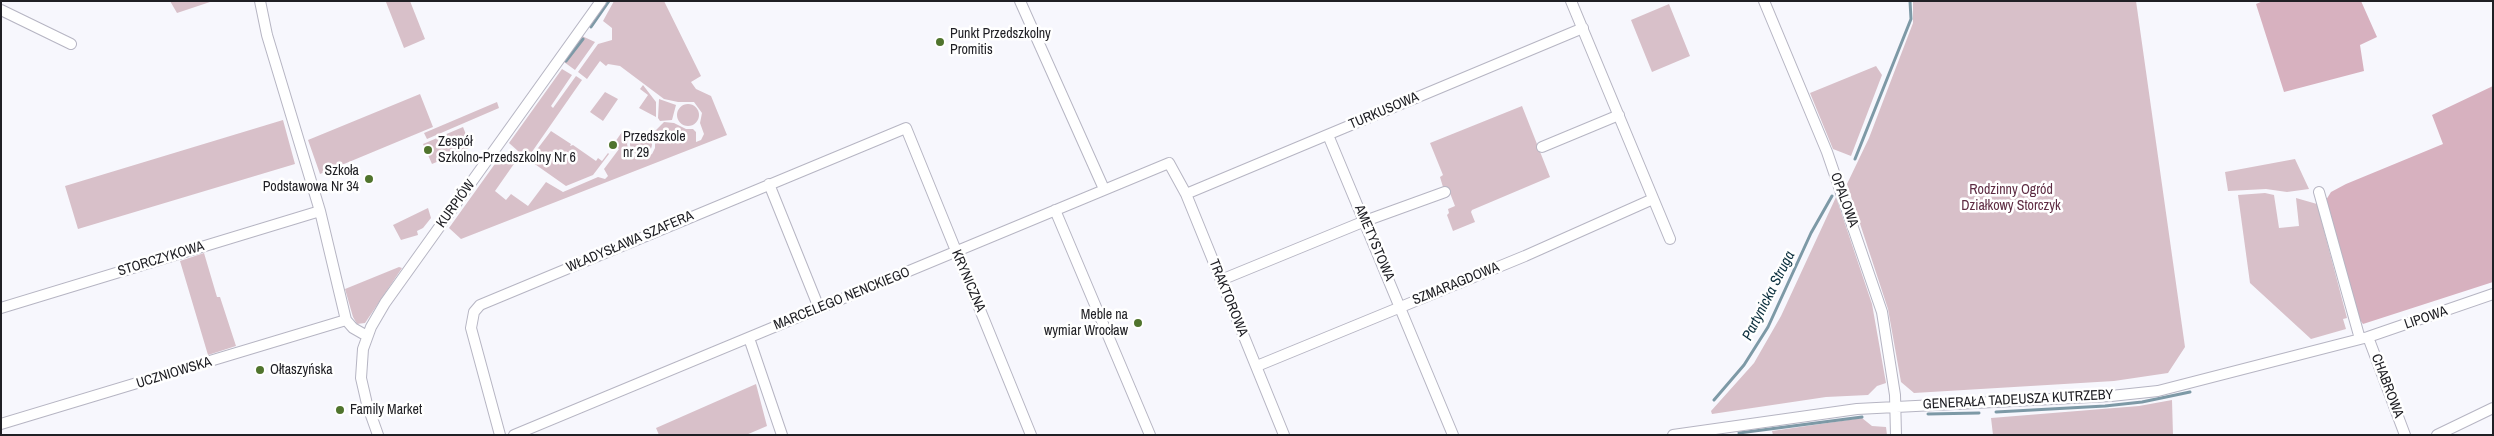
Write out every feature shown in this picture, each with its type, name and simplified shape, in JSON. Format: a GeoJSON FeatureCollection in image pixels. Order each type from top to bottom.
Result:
{"type":"FeatureCollection","features":[{"type":"Feature","properties":{"kind":"street"},"geometry":{"type":"LineString","coordinates":[[260,1],[266,31],[320,211],[346,320],[353,328],[367,336]]}},
{"type":"Feature","properties":{"kind":"street","name":"KURPIÓW"},"geometry":{"type":"LineString","coordinates":[[378,435],[361,378],[361,358],[367,336],[385,303],[601,1]]}},
{"type":"Feature","properties":{"kind":"street"},"geometry":{"type":"LineString","coordinates":[[1020,1],[1104,189]]}},
{"type":"Feature","properties":{"kind":"street"},"geometry":{"type":"LineString","coordinates":[[1571,1],[1670,239]]}},
{"type":"Feature","properties":{"kind":"street","name":"OPALOWA"},"geometry":{"type":"LineString","coordinates":[[1764,1],[1827,152],[1882,312],[1896,407],[1896,435]]}},
{"type":"Feature","properties":{"kind":"street"},"geometry":{"type":"LineString","coordinates":[[1,10],[71,44]]}},
{"type":"Feature","properties":{"kind":"street","name":"TURKUSOWA"},"geometry":{"type":"LineString","coordinates":[[1186,194],[1583,28]]}},
{"type":"Feature","properties":{"kind":"street"},"geometry":{"type":"LineString","coordinates":[[1542,147],[1619,115]]}},
{"type":"Feature","properties":{"kind":"street","name":"WŁADYSŁAWA SZAFERA"},"geometry":{"type":"LineString","coordinates":[[500,435],[471,328],[474,312],[480,305],[906,128]]}},
{"type":"Feature","properties":{"kind":"street","name":"KRYNICZNA"},"geometry":{"type":"LineString","coordinates":[[906,128],[1031,435]]}},
{"type":"Feature","properties":{"kind":"street","name":"AMETYSTOWA"},"geometry":{"type":"LineString","coordinates":[[1328,134],[1453,435]]}},
{"type":"Feature","properties":{"kind":"street","name":"MARCELEGO NENCKIEGO"},"geometry":{"type":"LineString","coordinates":[[514,435],[1169,163]]}},
{"type":"Feature","properties":{"kind":"street","name":"TRAKTOROWA"},"geometry":{"type":"LineString","coordinates":[[1169,163],[1186,194],[1284,435]]}},
{"type":"Feature","properties":{"kind":"street"},"geometry":{"type":"LineString","coordinates":[[769,184],[819,308]]}},
{"type":"Feature","properties":{"kind":"street"},"geometry":{"type":"LineString","coordinates":[[1221,280],[1365,221],[1445,192]]}},
{"type":"Feature","properties":{"kind":"street","name":"CHABROWA"},"geometry":{"type":"LineString","coordinates":[[2319,192],[2362,339],[2405,435]]}},
{"type":"Feature","properties":{"kind":"street","name":"SZMARAGDOWA"},"geometry":{"type":"LineString","coordinates":[[1257,366],[1401,307],[1653,199]]}},
{"type":"Feature","properties":{"kind":"street"},"geometry":{"type":"LineString","coordinates":[[1055,210],[1150,435]]}},
{"type":"Feature","properties":{"kind":"street","name":"STORCZYKOWA"},"geometry":{"type":"LineString","coordinates":[[1,308],[320,211]]}},
{"type":"Feature","properties":{"kind":"street","name":"LIPOWA"},"geometry":{"type":"LineString","coordinates":[[2362,339],[2493,294]]}},
{"type":"Feature","properties":{"kind":"street","name":"UCZNIOWSKA"},"geometry":{"type":"LineString","coordinates":[[1,424],[346,320]]}},
{"type":"Feature","properties":{"kind":"street"},"geometry":{"type":"LineString","coordinates":[[749,338],[782,435]]}},
{"type":"Feature","properties":{"kind":"street","name":"GENERAŁA TADEUSZA KUTRZEBY"},"geometry":{"type":"LineString","coordinates":[[1673,435],[1803,416],[1896,407],[2144,393],[2234,373],[2362,339]]}},
{"type":"Feature","properties":{"kind":"street"},"geometry":{"type":"LineString","coordinates":[[2437,435],[2493,408]]}},
{"type":"Feature","properties":{"kind":"green space"},"geometry":{"type":"Polygon","coordinates":[[[170,1],[213,1],[177,13],[170,1]]]}},
{"type":"Feature","properties":{"kind":"green space"},"geometry":{"type":"Polygon","coordinates":[[[410,1],[425,39],[404,48],[386,2],[410,1]]]}},
{"type":"Feature","properties":{"kind":"green space"},"geometry":{"type":"Polygon","coordinates":[[[614,1],[664,1],[701,76],[691,82],[696,89],[711,96],[727,135],[461,239],[449,228],[502,154],[516,161],[495,191],[506,200],[511,194],[528,206],[546,182],[563,192],[598,177],[605,179],[608,176],[604,169],[619,149],[613,145],[624,129],[630,134],[627,144],[629,152],[637,158],[645,158],[652,154],[655,148],[655,131],[664,122],[674,123],[686,129],[693,129],[696,132],[696,142],[701,140],[704,134],[700,123],[702,113],[694,102],[678,102],[664,99],[620,66],[608,64],[606,66],[600,61],[587,79],[578,72],[598,44],[612,40],[612,28],[603,21],[614,1]]]}},
{"type":"Feature","properties":{"kind":"green space","name":"Rodzinny Ogród Działkowy Storczyk"},"geometry":{"type":"Polygon","coordinates":[[[1913,1],[2136,1],[2185,347],[2168,373],[2114,381],[1914,393],[1901,382],[1888,309],[1847,184],[1869,138],[1913,23],[1913,1]]]}},
{"type":"Feature","properties":{"kind":"green space"},"geometry":{"type":"Polygon","coordinates":[[[1669,4],[1690,56],[1652,72],[1631,20],[1669,4]]]}},
{"type":"Feature","properties":{"kind":"green space"},"geometry":{"type":"Polygon","coordinates":[[[582,36],[595,42],[575,70],[564,62],[582,36]]]}},
{"type":"Feature","properties":{"kind":"green space"},"geometry":{"type":"Polygon","coordinates":[[[1876,66],[1882,75],[1851,156],[1833,149],[1810,93],[1876,66]]]}},
{"type":"Feature","properties":{"kind":"green space"},"geometry":{"type":"Polygon","coordinates":[[[562,69],[572,75],[551,106],[553,108],[576,76],[582,80],[527,159],[509,143],[562,69]]]}},
{"type":"Feature","properties":{"kind":"green space"},"geometry":{"type":"Polygon","coordinates":[[[643,85],[656,102],[656,117],[639,108],[648,95],[640,89],[643,85]]]}},
{"type":"Feature","properties":{"kind":"green space"},"geometry":{"type":"Polygon","coordinates":[[[605,92],[618,99],[603,121],[590,112],[605,92]]]}},
{"type":"Feature","properties":{"kind":"green space"},"geometry":{"type":"Polygon","coordinates":[[[420,94],[433,127],[320,174],[308,140],[420,94]]]}},
{"type":"Feature","properties":{"kind":"green space"},"geometry":{"type":"Polygon","coordinates":[[[659,99],[676,105],[672,120],[660,121],[658,118],[659,99]]]}},
{"type":"Feature","properties":{"kind":"green space"},"geometry":{"type":"Polygon","coordinates":[[[497,102],[499,108],[427,139],[424,133],[497,102]]]}},
{"type":"Feature","properties":{"kind":"green space"},"geometry":{"type":"Polygon","coordinates":[[[688,104],[696,107],[699,115],[696,123],[688,126],[680,123],[677,115],[680,107],[688,104]]]}},
{"type":"Feature","properties":{"kind":"green space"},"geometry":{"type":"Polygon","coordinates":[[[1522,106],[1550,177],[1472,210],[1475,222],[1453,231],[1447,215],[1449,213],[1448,209],[1455,206],[1448,188],[1443,187],[1440,177],[1443,175],[1430,143],[1522,106]]]}},
{"type":"Feature","properties":{"kind":"green space"},"geometry":{"type":"Polygon","coordinates":[[[283,120],[295,164],[78,229],[65,186],[283,120]]]}},
{"type":"Feature","properties":{"kind":"green space"},"geometry":{"type":"Polygon","coordinates":[[[463,127],[471,147],[432,164],[423,144],[463,127]]]}},
{"type":"Feature","properties":{"kind":"green space"},"geometry":{"type":"Polygon","coordinates":[[[551,131],[571,144],[570,146],[573,145],[596,161],[598,158],[602,161],[609,154],[593,175],[566,186],[529,160],[551,131]]]}},
{"type":"Feature","properties":{"kind":"green space"},"geometry":{"type":"Polygon","coordinates":[[[641,133],[649,136],[652,144],[649,152],[641,155],[633,152],[630,144],[633,136],[641,133]]]}},
{"type":"Feature","properties":{"kind":"green space"},"geometry":{"type":"Polygon","coordinates":[[[2295,159],[2309,189],[2287,192],[2266,189],[2228,191],[2225,172],[2295,159]]]}},
{"type":"Feature","properties":{"kind":"green space"},"geometry":{"type":"Polygon","coordinates":[[[2265,193],[2274,195],[2279,228],[2299,226],[2296,198],[2317,204],[2347,318],[2343,319],[2346,329],[2311,339],[2250,283],[2238,195],[2265,193]]]}},
{"type":"Feature","properties":{"kind":"green space"},"geometry":{"type":"Polygon","coordinates":[[[1836,197],[1872,304],[1886,383],[1877,386],[1868,395],[1826,397],[1712,414],[1711,411],[1754,363],[1781,316],[1836,197]]]}},
{"type":"Feature","properties":{"kind":"green space"},"geometry":{"type":"Polygon","coordinates":[[[428,208],[431,218],[423,228],[417,231],[418,235],[401,240],[393,225],[428,208]]]}},
{"type":"Feature","properties":{"kind":"green space"},"geometry":{"type":"Polygon","coordinates":[[[204,253],[217,297],[220,297],[236,346],[208,355],[180,261],[204,253]]]}},
{"type":"Feature","properties":{"kind":"green space"},"geometry":{"type":"Polygon","coordinates":[[[399,267],[402,268],[365,323],[357,324],[353,317],[345,289],[399,267]]]}},
{"type":"Feature","properties":{"kind":"green space"},"geometry":{"type":"Polygon","coordinates":[[[756,384],[767,426],[746,435],[659,435],[656,428],[756,384]]]}},
{"type":"Feature","properties":{"kind":"green space"},"geometry":{"type":"Polygon","coordinates":[[[2172,400],[2173,435],[1993,435],[1991,418],[2139,406],[2172,400]]]}},
{"type":"Feature","properties":{"kind":"green space"},"geometry":{"type":"Polygon","coordinates":[[[1862,418],[1872,426],[1886,427],[1887,435],[1773,435],[1772,431],[1862,418]]]}},
{"type":"Feature","properties":{"kind":"shaded area"},"geometry":{"type":"Polygon","coordinates":[[[2263,1],[2361,1],[2377,37],[2360,45],[2364,71],[2284,92],[2256,4],[2263,1]]]}},
{"type":"Feature","properties":{"kind":"shaded area"},"geometry":{"type":"Polygon","coordinates":[[[2493,86],[2493,282],[2363,324],[2353,298],[2326,200],[2331,192],[2346,184],[2443,144],[2432,115],[2493,86]]]}},
{"type":"Feature","properties":{"kind":"waterway"},"geometry":{"type":"LineString","coordinates":[[591,27],[609,1]]}},
{"type":"Feature","properties":{"kind":"waterway","name":"Partynicka Struga"},"geometry":{"type":"LineString","coordinates":[[1855,159],[1911,19],[1910,1]]}},
{"type":"Feature","properties":{"kind":"waterway"},"geometry":{"type":"LineString","coordinates":[[566,61],[583,39]]}},
{"type":"Feature","properties":{"kind":"waterway","name":"Partynicka Struga"},"geometry":{"type":"LineString","coordinates":[[1714,400],[1744,365],[1768,327],[1811,233],[1832,196]]}},
{"type":"Feature","properties":{"kind":"waterway"},"geometry":{"type":"LineString","coordinates":[[1996,412],[2105,406],[2142,402],[2190,392]]}},
{"type":"Feature","properties":{"kind":"waterway"},"geometry":{"type":"LineString","coordinates":[[1928,414],[1979,413]]}},
{"type":"Feature","properties":{"kind":"waterway"},"geometry":{"type":"LineString","coordinates":[[1739,433],[1862,417]]}},
{"type":"Feature","properties":{"kind":"place","name":"Punkt Przedszkolny Promitis"},"geometry":{"type":"Point","coordinates":[940,42]}},
{"type":"Feature","properties":{"kind":"place","name":"Przedszkole nr 29"},"geometry":{"type":"Point","coordinates":[613,145]}},
{"type":"Feature","properties":{"kind":"place","name":"Zespół Szkolno-Przedszkolny Nr 6"},"geometry":{"type":"Point","coordinates":[428,150]}},
{"type":"Feature","properties":{"kind":"place","name":"Szkoła Podstawowa Nr 34"},"geometry":{"type":"Point","coordinates":[369,179]}},
{"type":"Feature","properties":{"kind":"place","name":"Meble na wymiar Wrocław"},"geometry":{"type":"Point","coordinates":[1138,323]}},
{"type":"Feature","properties":{"kind":"place","name":"Ołtaszyńska"},"geometry":{"type":"Point","coordinates":[260,370]}},
{"type":"Feature","properties":{"kind":"place","name":"Family Market"},"geometry":{"type":"Point","coordinates":[340,410]}}]}
